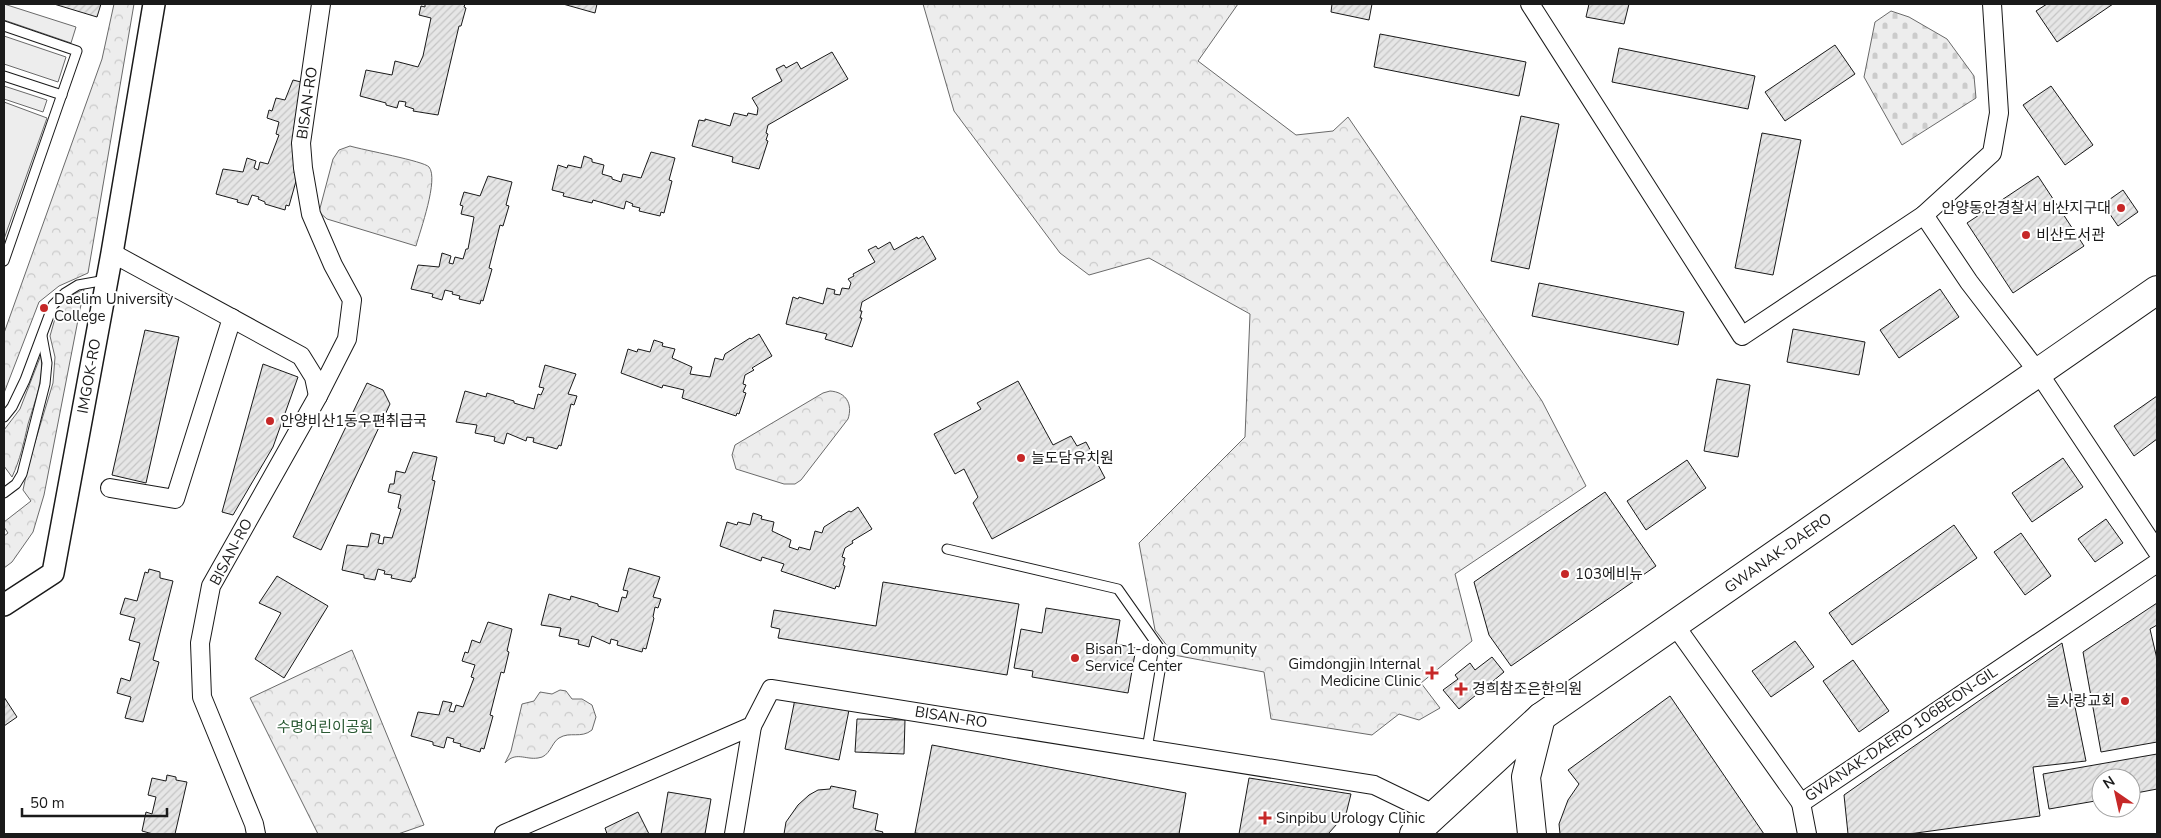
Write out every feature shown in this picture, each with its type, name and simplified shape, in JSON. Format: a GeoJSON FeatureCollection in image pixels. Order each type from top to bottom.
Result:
{"type":"FeatureCollection","features":[{"type":"Feature","properties":{"kind":"main road","name":"GWANAK-DAERO"},"geometry":{"type":"LineString","coordinates":[[1414,834],[1541,717],[2157,290]]}},
{"type":"Feature","properties":{"kind":"main road"},"geometry":{"type":"LineString","coordinates":[[1532,834],[1526,777],[1541,717]]}},
{"type":"Feature","properties":{"kind":"street","name":"IMGOK-RO"},"geometry":{"type":"LineString","coordinates":[[4,605],[52,573],[112,253],[154,4]]}},
{"type":"Feature","properties":{"kind":"street","name":"BISAN-RO"},"geometry":{"type":"LineString","coordinates":[[256,834],[254,824],[202,697],[200,643],[211,586],[318,396],[347,339],[352,300],[333,265],[311,214],[303,168],[301,142],[321,4]]}},
{"type":"Feature","properties":{"kind":"street"},"geometry":{"type":"LineString","coordinates":[[1530,4],[1742,336],[1924,215],[1992,153],[1998,113],[1992,4]]}},
{"type":"Feature","properties":{"kind":"street"},"geometry":{"type":"LineString","coordinates":[[1924,215],[1969,282],[2038,372],[2157,551]]}},
{"type":"Feature","properties":{"kind":"street"},"geometry":{"type":"LineString","coordinates":[[112,253],[301,356],[314,376],[318,396]]}},
{"type":"Feature","properties":{"kind":"street"},"geometry":{"type":"LineString","coordinates":[[110,488],[175,499],[232,318]]}},
{"type":"Feature","properties":{"kind":"street","name":"GWANAK-DAERO 106BEON-GIL"},"geometry":{"type":"LineString","coordinates":[[1674,624],[1801,802],[2157,563]]}},
{"type":"Feature","properties":{"kind":"street","name":"BISAN-RO"},"geometry":{"type":"LineString","coordinates":[[752,726],[771,689],[1374,785],[1434,814]]}},
{"type":"Feature","properties":{"kind":"street"},"geometry":{"type":"LineString","coordinates":[[504,834],[752,726]]}},
{"type":"Feature","properties":{"kind":"street"},"geometry":{"type":"LineString","coordinates":[[734,834],[752,726]]}},
{"type":"Feature","properties":{"kind":"street"},"geometry":{"type":"LineString","coordinates":[[1801,802],[1808,834]]}},
{"type":"Feature","properties":{"kind":"lane"},"geometry":{"type":"LineString","coordinates":[[4,26],[77,50],[4,261]]}},
{"type":"Feature","properties":{"kind":"lane"},"geometry":{"type":"LineString","coordinates":[[4,76],[62,95]]}},
{"type":"Feature","properties":{"kind":"lane"},"geometry":{"type":"LineString","coordinates":[[4,417],[12,407],[26,380],[53,305],[65,293],[78,285],[107,280]]}},
{"type":"Feature","properties":{"kind":"lane"},"geometry":{"type":"LineString","coordinates":[[4,493],[16,484],[22,474],[46,384],[47,363],[42,333]]}},
{"type":"Feature","properties":{"kind":"lane"},"geometry":{"type":"LineString","coordinates":[[947,549],[1118,589],[1163,654],[1147,749]]}},
{"type":"Feature","properties":{"kind":"shaded area"},"geometry":{"type":"Polygon","coordinates":[[[4,4],[76,27],[71,43],[4,20],[4,4]]]}},
{"type":"Feature","properties":{"kind":"shaded area"},"geometry":{"type":"Polygon","coordinates":[[[4,36],[66,57],[58,82],[4,64],[4,36]]]}},
{"type":"Feature","properties":{"kind":"shaded area"},"geometry":{"type":"Polygon","coordinates":[[[4,86],[47,100],[43,112],[4,99],[4,86]]]}},
{"type":"Feature","properties":{"kind":"shaded area"},"geometry":{"type":"Polygon","coordinates":[[[4,102],[47,118],[4,239],[4,102]]]}},
{"type":"Feature","properties":{"kind":"green space"},"geometry":{"type":"Polygon","coordinates":[[[114,4],[134,4],[88,273],[59,286],[39,302],[4,393],[4,333],[102,59],[114,4]]]}},
{"type":"Feature","properties":{"kind":"green space"},"geometry":{"type":"Polygon","coordinates":[[[923,4],[1238,4],[1198,61],[1296,135],[1333,131],[1348,117],[1542,401],[1586,486],[1455,574],[1472,641],[1421,683],[1440,708],[1419,720],[1399,714],[1372,735],[1271,719],[1264,672],[1174,655],[1155,630],[1139,543],[1245,437],[1250,314],[1149,258],[1089,275],[1060,253],[954,111],[923,4]]]}},
{"type":"Feature","properties":{"kind":"green space"},"geometry":{"type":"Polygon","coordinates":[[[1891,11],[1909,17],[1947,39],[1974,76],[1976,98],[1902,145],[1864,77],[1875,22],[1891,11]]]}},
{"type":"Feature","properties":{"kind":"green space"},"geometry":{"type":"Polygon","coordinates":[[[350,146],[405,159],[429,167],[432,182],[425,218],[416,246],[327,219],[319,212],[333,159],[339,150],[350,146]]]}},
{"type":"Feature","properties":{"kind":"green space"},"geometry":{"type":"Polygon","coordinates":[[[84,289],[44,495],[33,532],[12,562],[4,568],[4,536],[8,533],[4,527],[4,522],[31,501],[23,490],[29,462],[53,383],[55,357],[50,336],[58,308],[68,297],[84,289]]]}},
{"type":"Feature","properties":{"kind":"green space"},"geometry":{"type":"Polygon","coordinates":[[[41,355],[42,364],[38,390],[20,458],[12,477],[4,466],[4,430],[20,409],[41,355]]]}},
{"type":"Feature","properties":{"kind":"green space"},"geometry":{"type":"Polygon","coordinates":[[[830,391],[844,396],[847,400],[850,408],[848,419],[801,480],[795,484],[784,484],[736,469],[732,455],[735,445],[823,393],[830,391]]]}},
{"type":"Feature","properties":{"kind":"green space","name":"수명어린이공원"},"geometry":{"type":"Polygon","coordinates":[[[352,650],[424,825],[398,834],[318,834],[250,698],[352,650]]]}},
{"type":"Feature","properties":{"kind":"green space"},"geometry":{"type":"Polygon","coordinates":[[[560,690],[566,691],[572,699],[582,699],[592,705],[596,717],[592,730],[584,734],[567,735],[559,738],[548,753],[542,757],[513,757],[505,763],[511,751],[522,704],[534,701],[540,692],[552,694],[560,690]]]}},
{"type":"Feature","properties":{"kind":"building"},"geometry":{"type":"Polygon","coordinates":[[[54,4],[101,4],[97,17],[54,4]]]}},
{"type":"Feature","properties":{"kind":"building"},"geometry":{"type":"Polygon","coordinates":[[[425,4],[465,4],[464,7],[466,8],[461,26],[459,26],[438,115],[413,111],[414,109],[405,106],[406,102],[399,101],[397,108],[360,96],[366,70],[392,75],[395,61],[418,67],[423,56],[431,18],[419,15],[421,6],[425,7],[425,4]]]}},
{"type":"Feature","properties":{"kind":"building"},"geometry":{"type":"Polygon","coordinates":[[[563,4],[597,4],[595,13],[563,4]]]}},
{"type":"Feature","properties":{"kind":"building"},"geometry":{"type":"Polygon","coordinates":[[[1332,4],[1372,4],[1369,20],[1331,12],[1332,4]]]}},
{"type":"Feature","properties":{"kind":"building"},"geometry":{"type":"Polygon","coordinates":[[[1589,4],[1629,4],[1624,24],[1586,17],[1589,4]]]}},
{"type":"Feature","properties":{"kind":"building"},"geometry":{"type":"Polygon","coordinates":[[[2047,4],[2113,4],[2057,42],[2036,11],[2047,4]]]}},
{"type":"Feature","properties":{"kind":"building"},"geometry":{"type":"Polygon","coordinates":[[[1380,34],[1526,62],[1519,96],[1374,67],[1380,34]]]}},
{"type":"Feature","properties":{"kind":"building"},"geometry":{"type":"Polygon","coordinates":[[[1835,45],[1855,74],[1785,121],[1765,92],[1835,45]]]}},
{"type":"Feature","properties":{"kind":"building"},"geometry":{"type":"Polygon","coordinates":[[[1619,48],[1755,76],[1748,109],[1612,82],[1619,48]]]}},
{"type":"Feature","properties":{"kind":"building"},"geometry":{"type":"Polygon","coordinates":[[[832,52],[848,79],[768,125],[766,140],[768,141],[759,169],[732,162],[733,157],[692,146],[699,120],[705,121],[705,119],[730,126],[734,113],[747,116],[748,113],[757,115],[758,108],[752,98],[782,81],[776,69],[784,65],[786,68],[797,62],[801,69],[832,52]]]}},
{"type":"Feature","properties":{"kind":"building"},"geometry":{"type":"Polygon","coordinates":[[[293,80],[317,86],[294,173],[298,174],[289,206],[286,205],[285,210],[265,204],[265,202],[258,199],[259,197],[252,195],[248,205],[216,194],[223,169],[243,172],[247,158],[256,161],[254,168],[258,170],[260,162],[268,164],[279,135],[276,134],[279,122],[267,118],[269,110],[272,111],[276,98],[285,100],[293,80]]]}},
{"type":"Feature","properties":{"kind":"building"},"geometry":{"type":"Polygon","coordinates":[[[2051,86],[2093,145],[2065,165],[2023,105],[2051,86]]]}},
{"type":"Feature","properties":{"kind":"building"},"geometry":{"type":"Polygon","coordinates":[[[1521,116],[1559,124],[1529,269],[1491,261],[1521,116]]]}},
{"type":"Feature","properties":{"kind":"building"},"geometry":{"type":"Polygon","coordinates":[[[1762,133],[1801,140],[1773,275],[1735,268],[1762,133]]]}},
{"type":"Feature","properties":{"kind":"building"},"geometry":{"type":"Polygon","coordinates":[[[651,152],[675,158],[669,180],[672,181],[664,213],[661,212],[660,216],[639,211],[640,208],[632,206],[633,204],[626,201],[624,209],[593,200],[592,203],[563,196],[564,193],[552,190],[558,165],[567,168],[568,165],[581,168],[584,156],[592,159],[592,162],[604,165],[602,174],[621,182],[623,174],[641,178],[651,152]]]}},
{"type":"Feature","properties":{"kind":"building"},"geometry":{"type":"Polygon","coordinates":[[[488,176],[512,182],[506,205],[509,206],[503,226],[500,225],[489,268],[492,269],[483,301],[481,300],[480,304],[459,299],[460,296],[445,290],[442,300],[432,297],[433,294],[411,289],[418,265],[439,267],[442,253],[451,256],[449,263],[453,264],[455,257],[463,259],[466,249],[468,249],[474,217],[461,214],[463,206],[460,205],[464,192],[480,196],[488,176]]]}},
{"type":"Feature","properties":{"kind":"building","name":"비산도서관"},"geometry":{"type":"Polygon","coordinates":[[[2038,176],[2084,246],[2013,293],[1967,223],[2038,176]]]}},
{"type":"Feature","properties":{"kind":"building","name":"안양동안경찰서 비산지구대"},"geometry":{"type":"Polygon","coordinates":[[[2123,190],[2138,212],[2118,226],[2103,204],[2123,190]]]}},
{"type":"Feature","properties":{"kind":"building"},"geometry":{"type":"Polygon","coordinates":[[[923,236],[936,259],[862,302],[860,318],[862,318],[852,347],[825,339],[827,334],[786,324],[793,297],[823,304],[827,288],[835,290],[834,294],[840,295],[842,288],[849,289],[851,283],[848,279],[854,276],[853,274],[875,262],[868,250],[876,246],[878,249],[890,242],[894,250],[917,237],[918,239],[923,236]]]}},
{"type":"Feature","properties":{"kind":"building"},"geometry":{"type":"Polygon","coordinates":[[[1539,283],[1684,312],[1678,345],[1532,316],[1539,283]]]}},
{"type":"Feature","properties":{"kind":"building"},"geometry":{"type":"Polygon","coordinates":[[[1940,289],[1959,317],[1899,358],[1880,330],[1940,289]]]}},
{"type":"Feature","properties":{"kind":"building"},"geometry":{"type":"Polygon","coordinates":[[[1793,329],[1865,342],[1859,375],[1787,362],[1793,329]]]}},
{"type":"Feature","properties":{"kind":"building"},"geometry":{"type":"Polygon","coordinates":[[[145,330],[179,337],[146,483],[112,475],[145,330]]]}},
{"type":"Feature","properties":{"kind":"building"},"geometry":{"type":"Polygon","coordinates":[[[759,334],[772,356],[752,368],[754,370],[745,375],[743,384],[746,385],[743,392],[746,393],[739,414],[737,413],[736,416],[682,398],[684,390],[663,385],[662,388],[621,373],[628,349],[637,352],[638,349],[650,352],[654,340],[663,343],[662,346],[675,349],[672,358],[692,367],[690,374],[710,377],[715,358],[723,360],[725,354],[759,334]]]}},
{"type":"Feature","properties":{"kind":"building"},"geometry":{"type":"Polygon","coordinates":[[[263,364],[298,377],[273,447],[233,515],[222,512],[263,364]]]}},
{"type":"Feature","properties":{"kind":"building"},"geometry":{"type":"Polygon","coordinates":[[[545,365],[576,374],[568,394],[577,396],[574,405],[571,404],[561,446],[559,445],[557,449],[533,442],[534,438],[527,437],[526,441],[507,433],[504,444],[494,441],[495,437],[475,433],[477,425],[456,422],[465,391],[486,397],[487,393],[534,409],[538,394],[541,395],[544,388],[539,387],[545,365]]]}},
{"type":"Feature","properties":{"kind":"building"},"geometry":{"type":"Polygon","coordinates":[[[1717,379],[1750,385],[1738,457],[1704,451],[1717,379]]]}},
{"type":"Feature","properties":{"kind":"building","name":"늘도담유치원"},"geometry":{"type":"Polygon","coordinates":[[[1018,381],[1053,445],[1071,436],[1077,446],[1086,442],[1105,478],[992,539],[973,503],[978,497],[964,469],[955,474],[934,434],[981,409],[977,403],[1018,381]]]}},
{"type":"Feature","properties":{"kind":"building"},"geometry":{"type":"Polygon","coordinates":[[[367,383],[383,390],[390,404],[321,550],[293,537],[367,383]]]}},
{"type":"Feature","properties":{"kind":"building"},"geometry":{"type":"Polygon","coordinates":[[[2157,396],[2157,439],[2134,456],[2114,426],[2157,396]]]}},
{"type":"Feature","properties":{"kind":"building"},"geometry":{"type":"Polygon","coordinates":[[[413,452],[437,457],[432,480],[435,481],[415,578],[411,582],[391,578],[392,575],[384,574],[385,571],[378,569],[375,580],[364,578],[364,575],[342,570],[347,545],[368,547],[371,533],[380,535],[378,543],[383,544],[384,537],[392,538],[401,509],[398,508],[401,495],[388,492],[390,484],[394,484],[396,471],[405,473],[413,452]]]}},
{"type":"Feature","properties":{"kind":"building"},"geometry":{"type":"Polygon","coordinates":[[[2063,458],[2083,487],[2032,522],[2012,493],[2063,458]]]}},
{"type":"Feature","properties":{"kind":"building"},"geometry":{"type":"Polygon","coordinates":[[[1687,460],[1706,488],[1646,530],[1627,501],[1687,460]]]}},
{"type":"Feature","properties":{"kind":"building","name":"103에비뉴"},"geometry":{"type":"Polygon","coordinates":[[[1605,492],[1656,566],[1511,666],[1489,635],[1474,582],[1605,492]]]}},
{"type":"Feature","properties":{"kind":"building"},"geometry":{"type":"Polygon","coordinates":[[[858,507],[872,529],[852,541],[853,543],[845,548],[842,557],[845,558],[843,565],[845,566],[839,587],[836,586],[835,589],[781,571],[784,564],[762,557],[761,561],[720,546],[727,522],[737,525],[738,522],[750,525],[753,513],[762,516],[761,519],[774,522],[772,531],[791,540],[789,547],[798,550],[799,547],[810,550],[815,531],[822,533],[824,527],[858,507]]]}},
{"type":"Feature","properties":{"kind":"building"},"geometry":{"type":"Polygon","coordinates":[[[2106,519],[2123,543],[2095,562],[2078,539],[2106,519]]]}},
{"type":"Feature","properties":{"kind":"building"},"geometry":{"type":"Polygon","coordinates":[[[1954,525],[1977,558],[1852,645],[1829,613],[1954,525]]]}},
{"type":"Feature","properties":{"kind":"building"},"geometry":{"type":"Polygon","coordinates":[[[2021,533],[2051,576],[2025,595],[1994,552],[2021,533]]]}},
{"type":"Feature","properties":{"kind":"building"},"geometry":{"type":"Polygon","coordinates":[[[629,568],[660,577],[653,597],[661,599],[658,608],[655,607],[646,649],[643,648],[642,652],[617,645],[618,641],[611,639],[610,644],[592,636],[589,647],[578,644],[579,640],[559,636],[561,628],[541,625],[549,594],[570,600],[571,596],[618,612],[622,597],[626,598],[628,591],[623,590],[629,568]]]}},
{"type":"Feature","properties":{"kind":"building"},"geometry":{"type":"Polygon","coordinates":[[[149,569],[160,572],[160,578],[173,581],[153,660],[159,662],[143,722],[125,718],[131,697],[117,693],[121,678],[130,681],[140,643],[129,640],[135,618],[120,614],[125,598],[137,601],[145,572],[148,573],[149,569]]]}},
{"type":"Feature","properties":{"kind":"building"},"geometry":{"type":"Polygon","coordinates":[[[277,576],[328,606],[284,678],[255,659],[281,613],[259,603],[277,576]]]}},
{"type":"Feature","properties":{"kind":"building"},"geometry":{"type":"Polygon","coordinates":[[[883,582],[1019,604],[1007,675],[778,638],[780,629],[771,627],[774,610],[876,626],[883,582]]]}},
{"type":"Feature","properties":{"kind":"building","name":"늘사랑교회"},"geometry":{"type":"Polygon","coordinates":[[[2157,603],[2157,625],[2150,629],[2157,659],[2157,742],[2101,752],[2083,652],[2157,603]]]}},
{"type":"Feature","properties":{"kind":"building","name":"Bisan 1-dong Community Service Center"},"geometry":{"type":"Polygon","coordinates":[[[1046,608],[1120,620],[1116,644],[1136,648],[1128,693],[1032,677],[1033,671],[1014,668],[1021,629],[1042,633],[1046,608]]]}},
{"type":"Feature","properties":{"kind":"building"},"geometry":{"type":"Polygon","coordinates":[[[488,622],[512,629],[507,651],[509,652],[504,673],[501,672],[490,715],[493,716],[484,749],[481,748],[480,752],[460,746],[461,744],[453,742],[454,739],[447,737],[444,748],[433,745],[433,742],[411,736],[418,712],[439,715],[443,701],[452,703],[449,711],[454,712],[456,705],[463,707],[474,678],[471,677],[475,665],[462,661],[465,652],[468,653],[472,640],[480,643],[488,622]]]}},
{"type":"Feature","properties":{"kind":"building"},"geometry":{"type":"Polygon","coordinates":[[[1795,641],[1814,667],[1771,697],[1752,671],[1795,641]]]}},
{"type":"Feature","properties":{"kind":"building"},"geometry":{"type":"Polygon","coordinates":[[[2062,643],[2086,761],[2033,767],[2040,816],[1909,834],[1848,834],[1844,795],[2062,643]]]}},
{"type":"Feature","properties":{"kind":"building"},"geometry":{"type":"Polygon","coordinates":[[[1492,657],[1504,672],[1459,709],[1443,690],[1458,679],[1455,675],[1470,663],[1475,670],[1492,657]]]}},
{"type":"Feature","properties":{"kind":"building"},"geometry":{"type":"Polygon","coordinates":[[[1853,660],[1889,711],[1859,732],[1823,681],[1853,660]]]}},
{"type":"Feature","properties":{"kind":"building"},"geometry":{"type":"Polygon","coordinates":[[[1670,696],[1764,834],[1560,834],[1559,824],[1568,800],[1579,784],[1568,770],[1670,696]]]}},
{"type":"Feature","properties":{"kind":"building"},"geometry":{"type":"Polygon","coordinates":[[[4,697],[17,717],[4,726],[4,697]]]}},
{"type":"Feature","properties":{"kind":"building"},"geometry":{"type":"Polygon","coordinates":[[[795,699],[849,710],[839,760],[785,749],[795,699]]]}},
{"type":"Feature","properties":{"kind":"building"},"geometry":{"type":"Polygon","coordinates":[[[857,719],[905,720],[904,754],[855,752],[857,719]]]}},
{"type":"Feature","properties":{"kind":"building"},"geometry":{"type":"Polygon","coordinates":[[[932,745],[1186,793],[1179,834],[915,833],[932,745]]]}},
{"type":"Feature","properties":{"kind":"building"},"geometry":{"type":"Polygon","coordinates":[[[2157,754],[2157,789],[2141,792],[2141,768],[2091,768],[2091,802],[2049,809],[2043,774],[2157,754]]]}},
{"type":"Feature","properties":{"kind":"building"},"geometry":{"type":"Polygon","coordinates":[[[167,775],[176,777],[176,780],[187,782],[175,834],[153,834],[142,831],[146,812],[152,814],[156,797],[148,795],[152,778],[166,781],[167,775]]]}},
{"type":"Feature","properties":{"kind":"building"},"geometry":{"type":"Polygon","coordinates":[[[1249,778],[1351,794],[1346,814],[1328,834],[1239,834],[1249,778]]]}},
{"type":"Feature","properties":{"kind":"building"},"geometry":{"type":"Polygon","coordinates":[[[831,786],[856,791],[853,808],[878,814],[875,830],[883,832],[882,834],[784,834],[786,822],[798,805],[809,795],[818,790],[830,789],[831,786]]]}},
{"type":"Feature","properties":{"kind":"building"},"geometry":{"type":"Polygon","coordinates":[[[668,792],[711,799],[705,834],[661,834],[668,792]]]}},
{"type":"Feature","properties":{"kind":"building"},"geometry":{"type":"Polygon","coordinates":[[[638,812],[649,834],[607,834],[605,828],[638,812]]]}},
{"type":"Feature","properties":{"kind":"place","name":"안양동안경찰서 비산지구대"},"geometry":{"type":"Point","coordinates":[2121,208]}},
{"type":"Feature","properties":{"kind":"place","name":"비산도서관"},"geometry":{"type":"Point","coordinates":[2026,235]}},
{"type":"Feature","properties":{"kind":"place","name":"Daelim University College"},"geometry":{"type":"Point","coordinates":[44,308]}},
{"type":"Feature","properties":{"kind":"place","name":"안양비산1동우편취급국"},"geometry":{"type":"Point","coordinates":[270,421]}},
{"type":"Feature","properties":{"kind":"place","name":"늘도담유치원"},"geometry":{"type":"Point","coordinates":[1021,458]}},
{"type":"Feature","properties":{"kind":"place","name":"103에비뉴"},"geometry":{"type":"Point","coordinates":[1565,574]}},
{"type":"Feature","properties":{"kind":"place","name":"Bisan 1-dong Community Service Center"},"geometry":{"type":"Point","coordinates":[1075,658]}},
{"type":"Feature","properties":{"kind":"place","name":"Gimdongjin Internal Medicine Clinic"},"geometry":{"type":"Point","coordinates":[1432,673]}},
{"type":"Feature","properties":{"kind":"place","name":"경희참조은한의원"},"geometry":{"type":"Point","coordinates":[1461,689]}},
{"type":"Feature","properties":{"kind":"place","name":"늘사랑교회"},"geometry":{"type":"Point","coordinates":[2125,701]}},
{"type":"Feature","properties":{"kind":"place","name":"Sinpibu Urology Clinic"},"geometry":{"type":"Point","coordinates":[1265,818]}}]}
